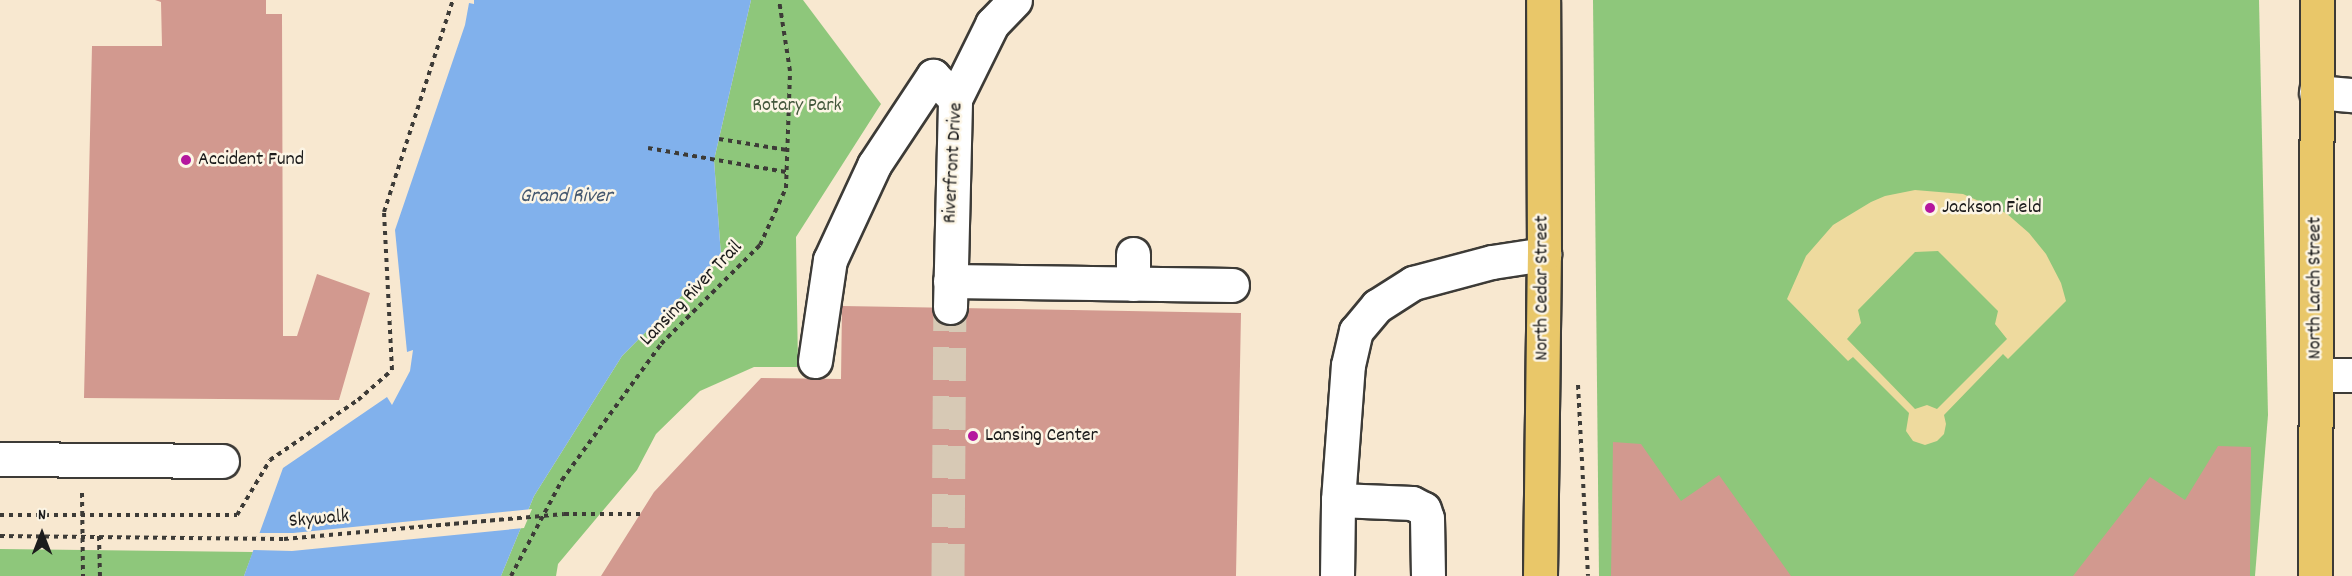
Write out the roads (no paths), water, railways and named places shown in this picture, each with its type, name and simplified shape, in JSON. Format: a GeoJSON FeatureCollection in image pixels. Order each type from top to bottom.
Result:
{"type":"FeatureCollection","features":[{"type":"Feature","properties":{"kind":"main road","name":"North Cedar Street"},"geometry":{"type":"LineString","coordinates":[[1540,576],[1544,254],[1543,0]]}},
{"type":"Feature","properties":{"kind":"main road","name":"North Larch Street"},"geometry":{"type":"LineString","coordinates":[[2315,576],[2317,0]]}},
{"type":"Feature","properties":{"kind":"street","name":"Riverfront Drive"},"geometry":{"type":"LineString","coordinates":[[1015,0],[992,24],[955,99],[950,294],[1133,269],[1232,285]]}},
{"type":"Feature","properties":{"kind":"street"},"geometry":{"type":"LineString","coordinates":[[815,361],[830,260],[874,165],[933,76],[955,99]]}},
{"type":"Feature","properties":{"kind":"street"},"geometry":{"type":"LineString","coordinates":[[2316,92],[2352,95]]}},
{"type":"Feature","properties":{"kind":"street"},"geometry":{"type":"LineString","coordinates":[[1337,576],[1338,500],[1348,365],[1356,331],[1377,306],[1413,283],[1492,262],[1544,254]]}},
{"type":"Feature","properties":{"kind":"street"},"geometry":{"type":"LineString","coordinates":[[2316,375],[2352,375]]}},
{"type":"Feature","properties":{"kind":"street"},"geometry":{"type":"LineString","coordinates":[[0,459],[222,461]]}},
{"type":"Feature","properties":{"kind":"street"},"geometry":{"type":"LineString","coordinates":[[1338,500],[1412,503],[1424,509],[1427,518],[1428,576]]}},
{"type":"Feature","properties":{"kind":"water","name":"Grand River"},"geometry":{"type":"Polygon","coordinates":[[[474,0],[751,0],[714,160],[721,256],[622,356],[534,496],[501,576],[244,576],[283,468],[387,397],[392,405],[410,371],[413,350],[407,352],[395,230],[465,25],[469,3],[474,4],[474,0]]]}},
{"type":"Feature","properties":{"kind":"tunnel"},"geometry":{"type":"LineString","coordinates":[[948,576],[950,307]]}},
{"type":"Feature","properties":{"kind":"place","name":"Accident Fund"},"geometry":{"type":"Point","coordinates":[186,160]}},
{"type":"Feature","properties":{"kind":"place","name":"Jackson Field"},"geometry":{"type":"Point","coordinates":[1930,208]}},
{"type":"Feature","properties":{"kind":"place","name":"Lansing Center"},"geometry":{"type":"Point","coordinates":[973,436]}},
{"type":"Feature","properties":{"kind":"park label","name":"Rotary Park"},"geometry":{"type":"Point","coordinates":[797,106]}}]}
